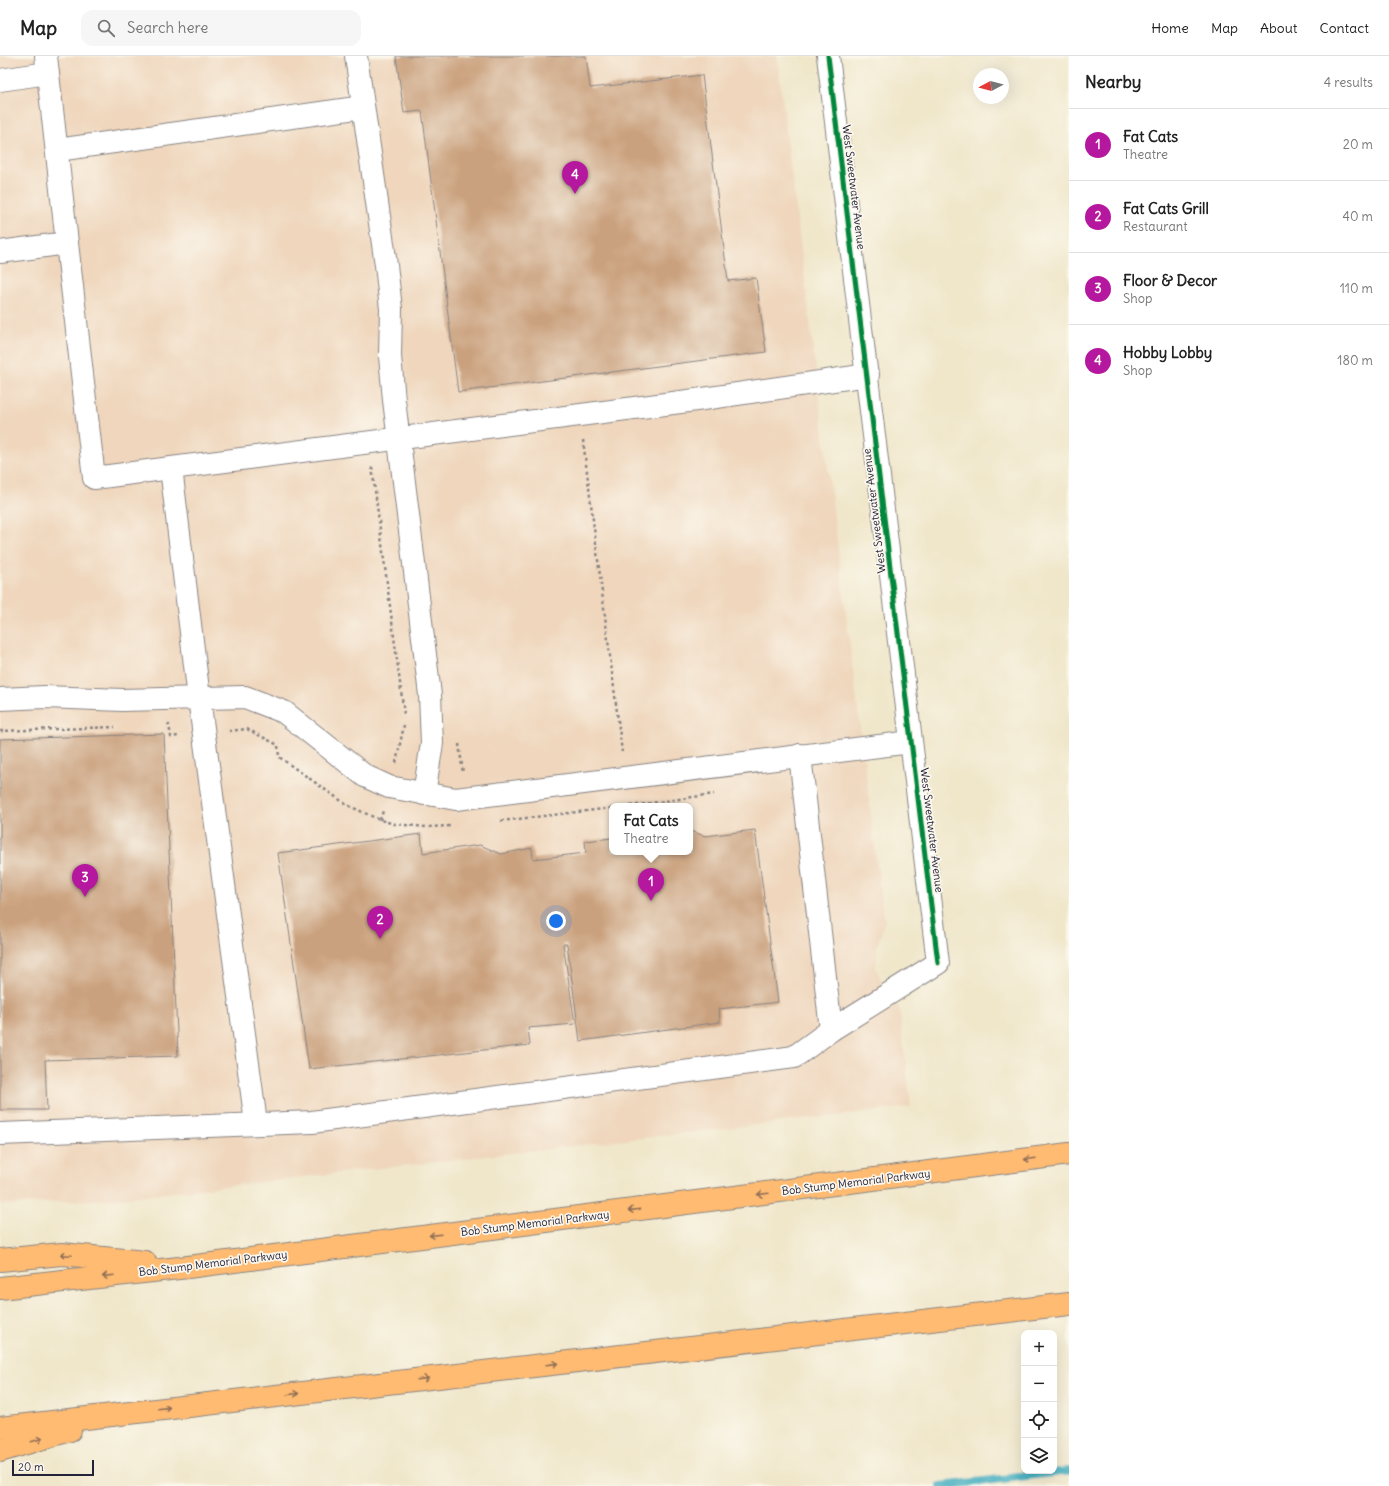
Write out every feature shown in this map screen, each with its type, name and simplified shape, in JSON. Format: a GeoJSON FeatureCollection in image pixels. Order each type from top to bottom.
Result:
{"type":"FeatureCollection","features":[{"type":"Feature","properties":{"kind":"highway","name":"Bob Stump Memorial Parkway"},"geometry":{"type":"LineString","coordinates":[[0,1288],[188,1267],[1069,1154]]}},
{"type":"Feature","properties":{"kind":"highway"},"geometry":{"type":"LineString","coordinates":[[0,1260],[62,1254],[188,1267]]}},
{"type":"Feature","properties":{"kind":"highway"},"geometry":{"type":"LineString","coordinates":[[0,1428],[1069,1304]]}},
{"type":"Feature","properties":{"kind":"highway"},"geometry":{"type":"LineString","coordinates":[[0,1451],[126,1413]]}},
{"type":"Feature","properties":{"kind":"street"},"geometry":{"type":"LineString","coordinates":[[356,56],[386,265],[391,309],[392,380],[430,695],[432,743],[424,794]]}},
{"type":"Feature","properties":{"kind":"street","name":"West Sweetwater Avenue"},"geometry":{"type":"LineString","coordinates":[[828,56],[868,375],[910,742],[938,963],[831,1030]]}},
{"type":"Feature","properties":{"kind":"street"},"geometry":{"type":"LineString","coordinates":[[0,80],[47,64],[94,478],[696,400],[868,375]]}},
{"type":"Feature","properties":{"kind":"street"},"geometry":{"type":"LineString","coordinates":[[57,150],[363,107]]}},
{"type":"Feature","properties":{"kind":"street"},"geometry":{"type":"LineString","coordinates":[[0,252],[67,243]]}},
{"type":"Feature","properties":{"kind":"street"},"geometry":{"type":"LineString","coordinates":[[171,468],[199,698],[256,1123]]}},
{"type":"Feature","properties":{"kind":"street"},"geometry":{"type":"LineString","coordinates":[[0,699],[45,697],[122,700],[245,697],[284,712],[365,776],[389,787],[456,799],[910,742]]}},
{"type":"Feature","properties":{"kind":"street"},"geometry":{"type":"LineString","coordinates":[[0,1134],[312,1122],[794,1057],[831,1030],[800,755]]}},
{"type":"Feature","properties":{"kind":"path"},"geometry":{"type":"LineString","coordinates":[[583,440],[623,759]]}},
{"type":"Feature","properties":{"kind":"path"},"geometry":{"type":"LineString","coordinates":[[372,467],[404,716]]}},
{"type":"Feature","properties":{"kind":"path"},"geometry":{"type":"LineString","coordinates":[[396,764],[405,723]]}},
{"type":"Feature","properties":{"kind":"path"},"geometry":{"type":"LineString","coordinates":[[161,725],[169,725],[170,736],[181,736]]}},
{"type":"Feature","properties":{"kind":"path"},"geometry":{"type":"LineString","coordinates":[[0,731],[115,727]]}},
{"type":"Feature","properties":{"kind":"path"},"geometry":{"type":"LineString","coordinates":[[458,741],[464,780]]}},
{"type":"Feature","properties":{"kind":"path"},"geometry":{"type":"LineString","coordinates":[[651,803],[715,794]]}},
{"type":"Feature","properties":{"kind":"shaded area"},"geometry":{"type":"Polygon","coordinates":[[[0,56],[777,56],[885,921],[877,947],[876,968],[884,989],[899,1008],[911,1107],[113,1199],[0,1205],[0,56]]]}},
{"type":"Feature","properties":{"kind":"building"},"geometry":{"type":"Polygon","coordinates":[[[396,56],[586,56],[590,88],[702,75],[728,281],[756,278],[766,352],[458,392],[422,111],[404,113],[396,56]]]}},
{"type":"Feature","properties":{"kind":"building"},"geometry":{"type":"Polygon","coordinates":[[[164,734],[178,1056],[45,1060],[47,1110],[0,1110],[0,739],[164,734]]]}},
{"type":"Feature","properties":{"kind":"building"},"geometry":{"type":"Polygon","coordinates":[[[755,830],[778,1002],[719,1009],[720,1022],[580,1041],[567,944],[563,944],[575,1024],[528,1028],[530,1045],[309,1069],[278,853],[421,834],[423,853],[480,845],[501,854],[532,848],[533,859],[586,853],[585,841],[609,838],[609,855],[693,855],[693,832],[705,836],[755,830]]]}},
{"type":"Feature","properties":{"kind":"waterway"},"geometry":{"type":"LineString","coordinates":[[941,1486],[1069,1471]]}},
{"type":"Feature","properties":{"kind":"cycle path"},"geometry":{"type":"LineString","coordinates":[[828,56],[938,963]]}},
{"type":"Feature","properties":{"kind":"place","name":"Hobby Lobby"},"geometry":{"type":"Point","coordinates":[575,194]}},
{"type":"Feature","properties":{"kind":"place","name":"Floor & Decor"},"geometry":{"type":"Point","coordinates":[85,897]}},
{"type":"Feature","properties":{"kind":"place","name":"Fat Cats"},"geometry":{"type":"Point","coordinates":[651,901]}},
{"type":"Feature","properties":{"kind":"place","name":"Fat Cats Grill"},"geometry":{"type":"Point","coordinates":[380,939]}}]}
